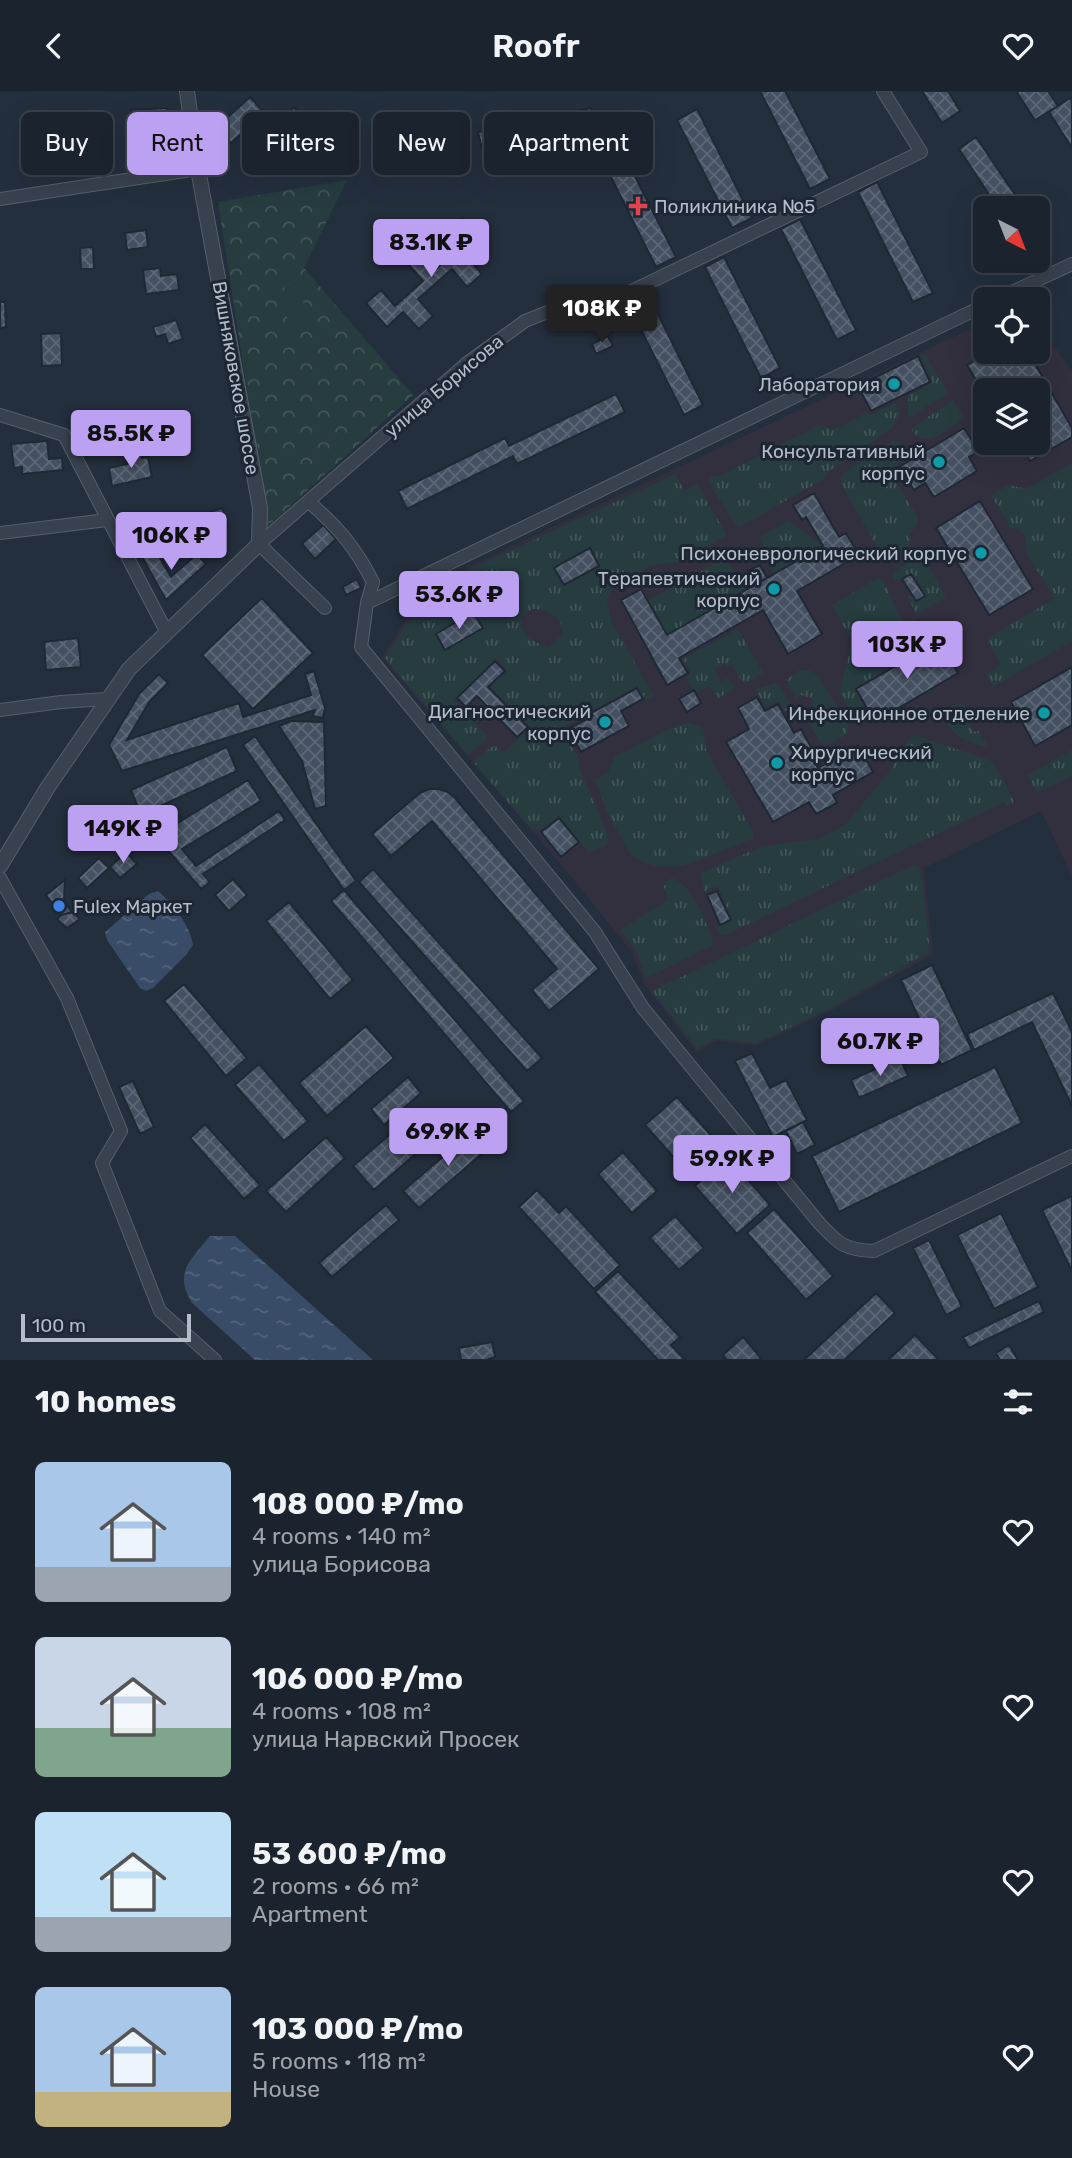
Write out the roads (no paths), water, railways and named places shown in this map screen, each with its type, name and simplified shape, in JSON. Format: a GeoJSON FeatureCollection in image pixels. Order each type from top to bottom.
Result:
{"type":"FeatureCollection","features":[{"type":"Feature","properties":{"kind":"street","name":"Вишняковское шоссе"},"geometry":{"type":"LineString","coordinates":[[187,91],[190,112]]}},
{"type":"Feature","properties":{"kind":"street","name":"улица Борисова"},"geometry":{"type":"LineString","coordinates":[[259,544],[467,363],[525,321],[560,307],[621,296],[922,152],[883,91]]}},
{"type":"Feature","properties":{"kind":"street"},"geometry":{"type":"LineString","coordinates":[[0,199],[158,175]]}},
{"type":"Feature","properties":{"kind":"street","name":"Вишняковское шоссе"},"geometry":{"type":"LineString","coordinates":[[199,175],[260,508],[259,544]]}},
{"type":"Feature","properties":{"kind":"street"},"geometry":{"type":"LineString","coordinates":[[1023,287],[1072,264]]}},
{"type":"Feature","properties":{"kind":"street"},"geometry":{"type":"LineString","coordinates":[[367,603],[973,311]]}},
{"type":"Feature","properties":{"kind":"street"},"geometry":{"type":"LineString","coordinates":[[0,415],[64,435],[166,631]]}},
{"type":"Feature","properties":{"kind":"street"},"geometry":{"type":"LineString","coordinates":[[309,502],[337,526],[362,559],[373,582],[361,647],[595,932],[643,1009],[820,1224],[840,1244],[853,1250],[874,1251],[1072,1156]]}},
{"type":"Feature","properties":{"kind":"street"},"geometry":{"type":"LineString","coordinates":[[0,533],[107,520]]}},
{"type":"Feature","properties":{"kind":"street"},"geometry":{"type":"LineString","coordinates":[[0,866],[48,787],[129,669],[259,544],[325,608]]}},
{"type":"Feature","properties":{"kind":"street"},"geometry":{"type":"LineString","coordinates":[[0,710],[107,699]]}},
{"type":"Feature","properties":{"kind":"street"},"geometry":{"type":"LineString","coordinates":[[0,878],[67,998],[121,1131],[102,1163],[160,1311],[215,1360]]}},
{"type":"Feature","properties":{"kind":"water"},"geometry":{"type":"Polygon","coordinates":[[[158,891],[180,915],[193,945],[153,988],[146,991],[140,988],[107,940],[105,932],[149,894],[158,891]]]}},
{"type":"Feature","properties":{"kind":"water"},"geometry":{"type":"Polygon","coordinates":[[[210,1236],[235,1236],[373,1360],[255,1360],[192,1303],[187,1292],[184,1275],[187,1267],[210,1236]]]}},
{"type":"Feature","properties":{"kind":"place","name":"Поликлиника №5"},"geometry":{"type":"Point","coordinates":[638,206]}},
{"type":"Feature","properties":{"kind":"place","name":"Лаборатория"},"geometry":{"type":"Point","coordinates":[894,384]}},
{"type":"Feature","properties":{"kind":"place","name":"Консультативный корпус"},"geometry":{"type":"Point","coordinates":[939,462]}},
{"type":"Feature","properties":{"kind":"place","name":"Психоневрологический корпус"},"geometry":{"type":"Point","coordinates":[981,553]}},
{"type":"Feature","properties":{"kind":"place","name":"Терапевтический корпус"},"geometry":{"type":"Point","coordinates":[774,589]}},
{"type":"Feature","properties":{"kind":"place","name":"Инфекционное отделение"},"geometry":{"type":"Point","coordinates":[1044,713]}},
{"type":"Feature","properties":{"kind":"place","name":"Диагностический корпус"},"geometry":{"type":"Point","coordinates":[605,722]}},
{"type":"Feature","properties":{"kind":"place","name":"Хирургический корпус"},"geometry":{"type":"Point","coordinates":[777,763]}},
{"type":"Feature","properties":{"kind":"place","name":"Fulex Маркет"},"geometry":{"type":"Point","coordinates":[59,906]}}]}
